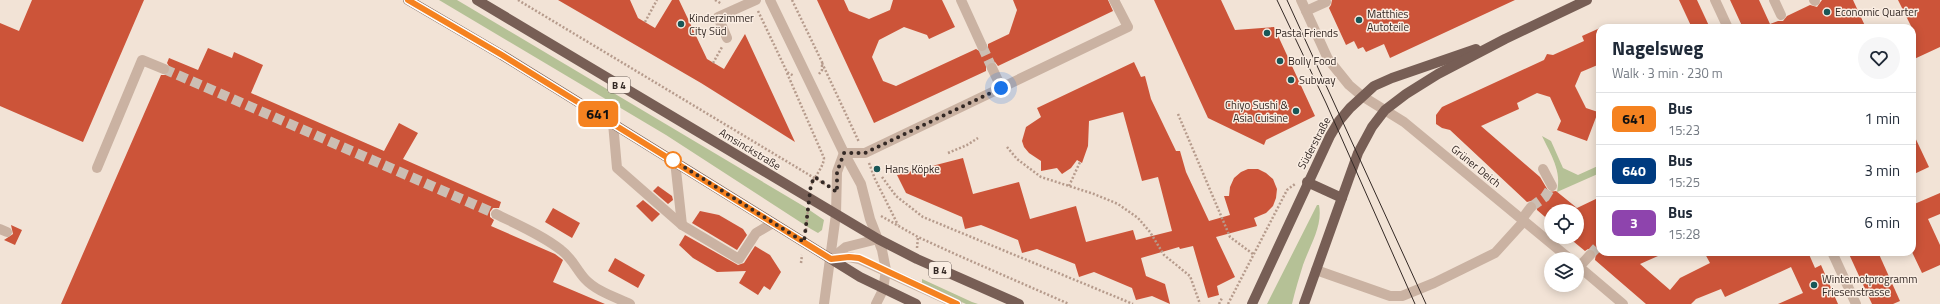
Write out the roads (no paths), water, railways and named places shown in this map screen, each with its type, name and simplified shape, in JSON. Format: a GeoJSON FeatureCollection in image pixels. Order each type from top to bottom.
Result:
{"type":"FeatureCollection","features":[{"type":"Feature","properties":{"kind":"main road"},"geometry":{"type":"LineString","coordinates":[[408,0],[613,123],[831,259],[883,290],[916,304]]}},
{"type":"Feature","properties":{"kind":"main road","name":"Amsinckstraße"},"geometry":{"type":"LineString","coordinates":[[477,0],[878,239],[981,289],[1018,304]]}},
{"type":"Feature","properties":{"kind":"main road","name":"Süderstraße"},"geometry":{"type":"LineString","coordinates":[[1304,304],[1358,153],[1372,127],[1385,110],[1406,94],[1438,74],[1505,39],[1586,0]]}},
{"type":"Feature","properties":{"kind":"main road","name":"Süderstraße"},"geometry":{"type":"LineString","coordinates":[[1252,304],[1307,182],[1339,121],[1362,96],[1374,86],[1392,78],[1505,39]]}},
{"type":"Feature","properties":{"kind":"main road"},"geometry":{"type":"LineString","coordinates":[[1307,182],[1342,198]]}},
{"type":"Feature","properties":{"kind":"street"},"geometry":{"type":"LineString","coordinates":[[770,0],[811,87],[861,184],[886,270],[883,290],[876,304]]}},
{"type":"Feature","properties":{"kind":"street"},"geometry":{"type":"LineString","coordinates":[[961,0],[982,46]]}},
{"type":"Feature","properties":{"kind":"street"},"geometry":{"type":"LineString","coordinates":[[844,153],[865,153],[1128,27],[1114,0]]}},
{"type":"Feature","properties":{"kind":"street","name":"Grüner Deich"},"geometry":{"type":"LineString","coordinates":[[1301,0],[1334,69],[1349,85],[1362,96],[1404,122],[1562,252]]}},
{"type":"Feature","properties":{"kind":"street"},"geometry":{"type":"LineString","coordinates":[[1715,0],[1726,24]]}},
{"type":"Feature","properties":{"kind":"street"},"geometry":{"type":"LineString","coordinates":[[1774,0],[1781,15]]}},
{"type":"Feature","properties":{"kind":"street"},"geometry":{"type":"LineString","coordinates":[[727,38],[718,17],[754,1]]}},
{"type":"Feature","properties":{"kind":"street"},"geometry":{"type":"LineString","coordinates":[[1306,10],[1326,2]]}},
{"type":"Feature","properties":{"kind":"street"},"geometry":{"type":"LineString","coordinates":[[97,168],[142,60],[164,69]]}},
{"type":"Feature","properties":{"kind":"street"},"geometry":{"type":"LineString","coordinates":[[992,68],[1001,88]]}},
{"type":"Feature","properties":{"kind":"street"},"geometry":{"type":"LineString","coordinates":[[613,123],[617,168],[682,225],[739,259],[756,233],[773,223]]}},
{"type":"Feature","properties":{"kind":"street"},"geometry":{"type":"LineString","coordinates":[[824,304],[836,214],[837,172],[844,153]]}},
{"type":"Feature","properties":{"kind":"street"},"geometry":{"type":"LineString","coordinates":[[674,161],[682,225]]}},
{"type":"Feature","properties":{"kind":"street"},"geometry":{"type":"LineString","coordinates":[[1543,169],[1552,186]]}},
{"type":"Feature","properties":{"kind":"street"},"geometry":{"type":"LineString","coordinates":[[1316,270],[1390,296],[1402,296],[1434,283],[1495,253],[1523,220],[1531,207]]}},
{"type":"Feature","properties":{"kind":"street"},"geometry":{"type":"LineString","coordinates":[[496,214],[532,232],[561,250],[574,262],[585,279],[601,291],[630,304]]}},
{"type":"Feature","properties":{"kind":"street"},"geometry":{"type":"LineString","coordinates":[[831,259],[846,247],[878,239]]}},
{"type":"Feature","properties":{"kind":"street"},"geometry":{"type":"LineString","coordinates":[[1584,260],[1590,255]]}},
{"type":"Feature","properties":{"kind":"street"},"geometry":{"type":"LineString","coordinates":[[1834,256],[1856,304]]}},
{"type":"Feature","properties":{"kind":"street"},"geometry":{"type":"LineString","coordinates":[[831,259],[849,257],[859,258],[957,304]]}},
{"type":"Feature","properties":{"kind":"street"},"geometry":{"type":"LineString","coordinates":[[1584,271],[1623,304]]}},
{"type":"Feature","properties":{"kind":"tunnel"},"geometry":{"type":"LineString","coordinates":[[982,46],[992,68]]}},
{"type":"Feature","properties":{"kind":"tunnel"},"geometry":{"type":"LineString","coordinates":[[164,69],[496,214]]}},
{"type":"Feature","properties":{"kind":"tunnel"},"geometry":{"type":"LineString","coordinates":[[1531,207],[1545,197],[1552,186]]}},
{"type":"Feature","properties":{"kind":"tunnel"},"geometry":{"type":"LineString","coordinates":[[1590,255],[1596,248]]}},
{"type":"Feature","properties":{"kind":"tram line"},"geometry":{"type":"LineString","coordinates":[[1277,0],[1326,103],[1415,304]]}},
{"type":"Feature","properties":{"kind":"tram line"},"geometry":{"type":"LineString","coordinates":[[1287,0],[1426,304]]}},
{"type":"Feature","properties":{"kind":"place","name":"Economic Quarter"},"geometry":{"type":"Point","coordinates":[1827,12]}},
{"type":"Feature","properties":{"kind":"place","name":"Matthies Autoteile"},"geometry":{"type":"Point","coordinates":[1359,20]}},
{"type":"Feature","properties":{"kind":"place","name":"Kinderzimmer City Süd"},"geometry":{"type":"Point","coordinates":[681,24]}},
{"type":"Feature","properties":{"kind":"place","name":"Pasta Friends"},"geometry":{"type":"Point","coordinates":[1267,33]}},
{"type":"Feature","properties":{"kind":"place","name":"Bolly Food"},"geometry":{"type":"Point","coordinates":[1280,61]}},
{"type":"Feature","properties":{"kind":"place","name":"Subway"},"geometry":{"type":"Point","coordinates":[1291,80]}},
{"type":"Feature","properties":{"kind":"place","name":"Chiyo Sushi & Asia Cuisine"},"geometry":{"type":"Point","coordinates":[1296,111]}},
{"type":"Feature","properties":{"kind":"place","name":"Hans Köpke"},"geometry":{"type":"Point","coordinates":[877,169]}},
{"type":"Feature","properties":{"kind":"place","name":"Winternotprogramm Friesenstrasse"},"geometry":{"type":"Point","coordinates":[1814,285]}}]}
